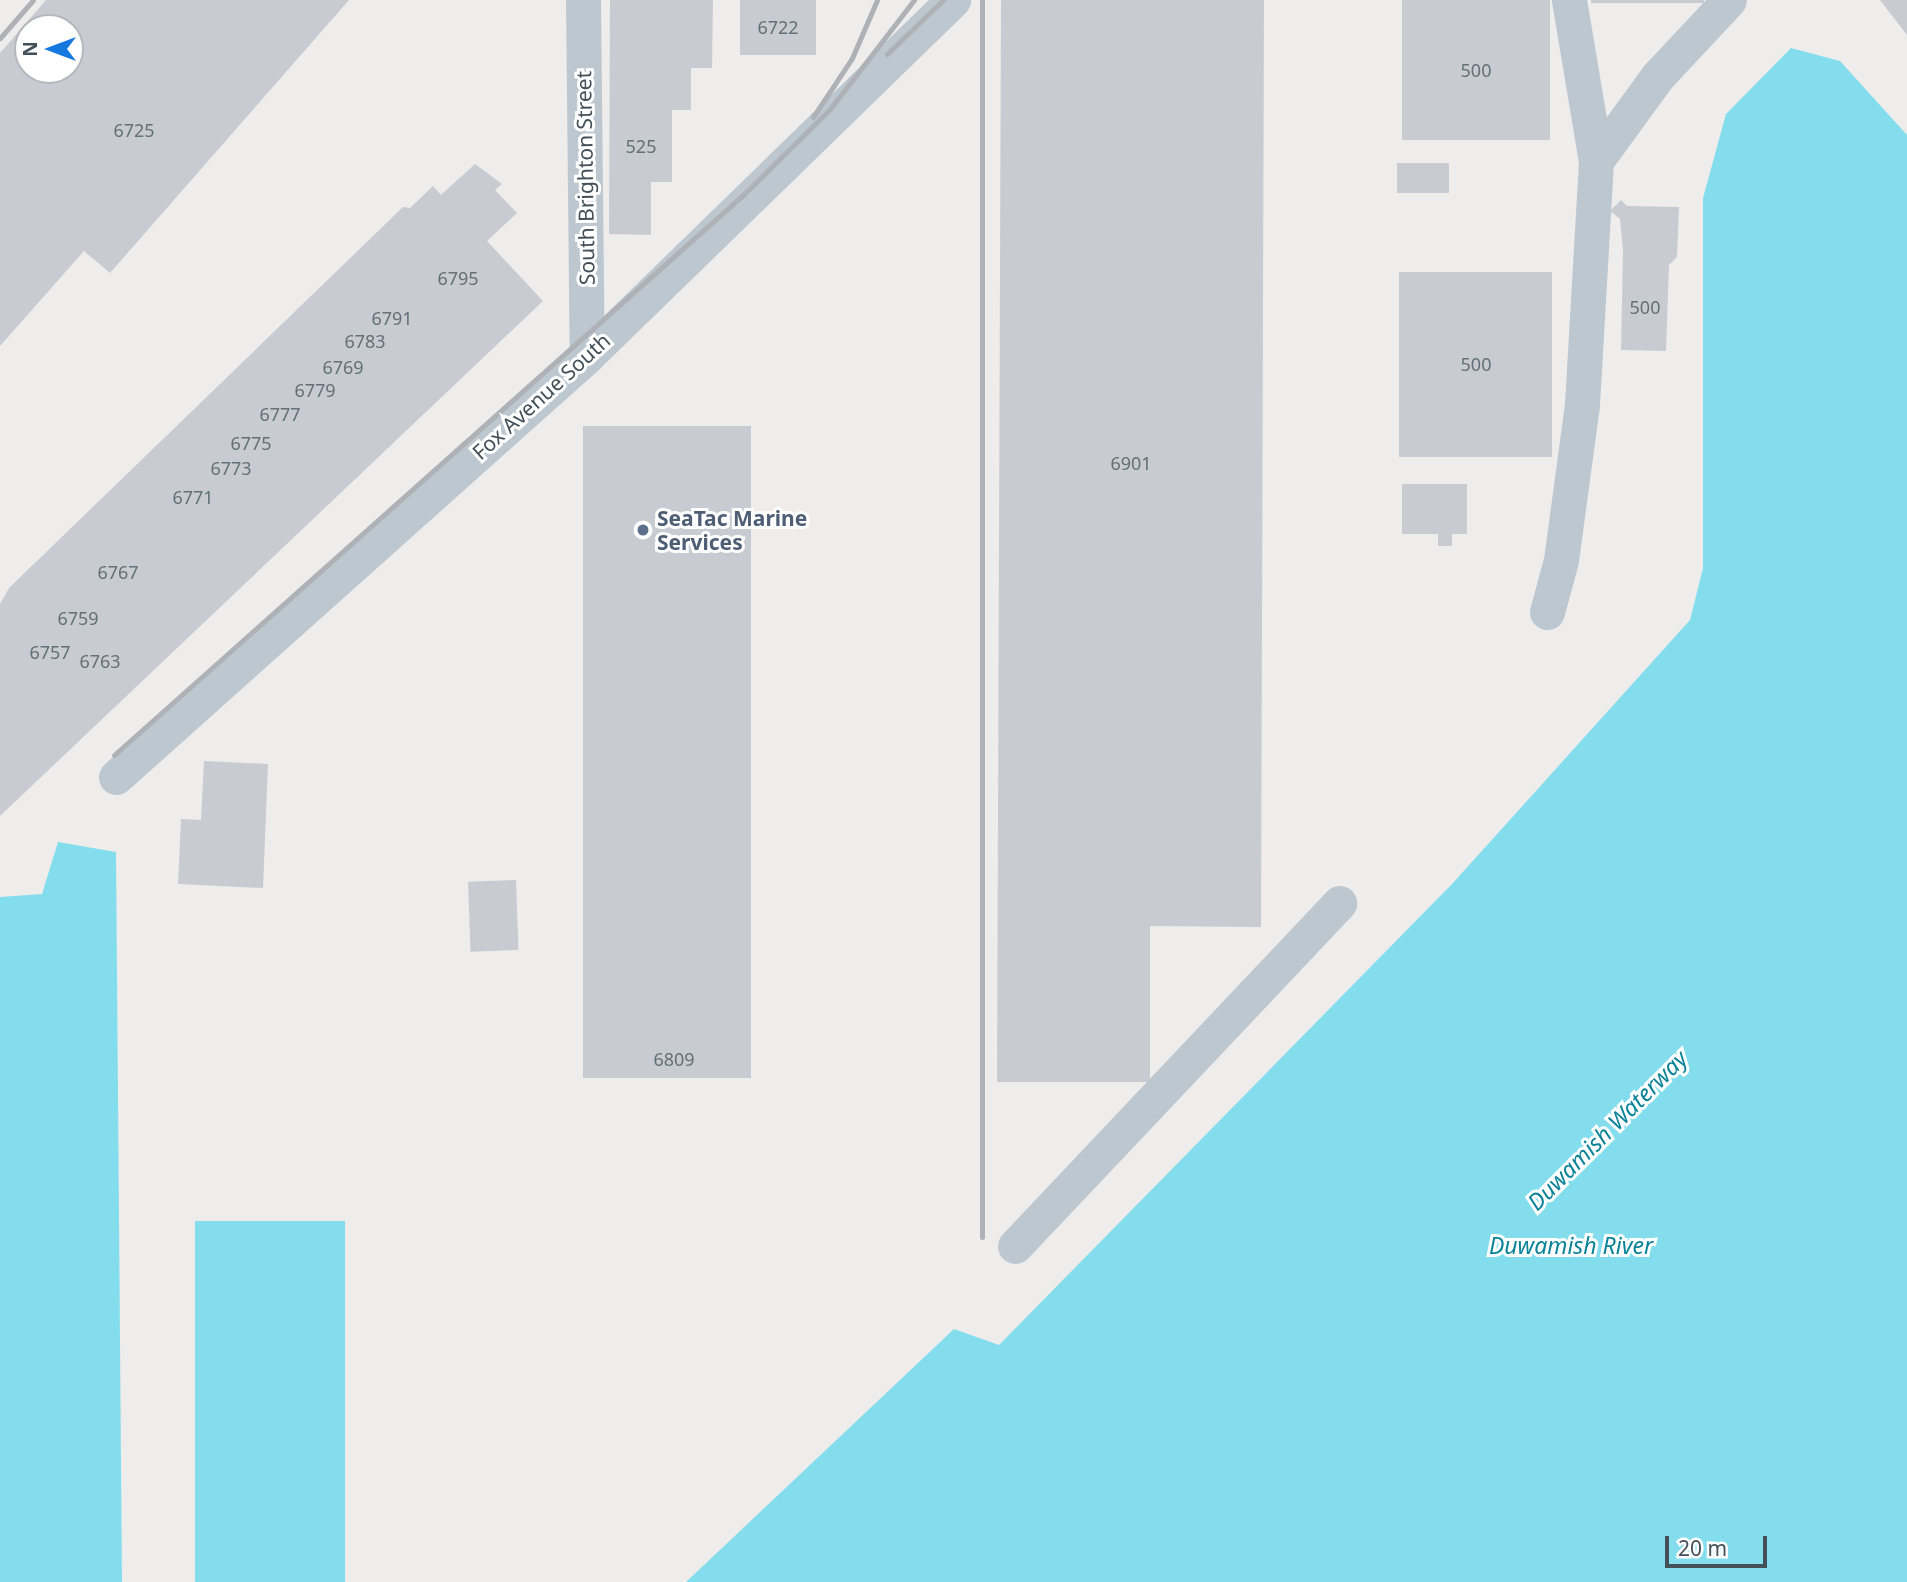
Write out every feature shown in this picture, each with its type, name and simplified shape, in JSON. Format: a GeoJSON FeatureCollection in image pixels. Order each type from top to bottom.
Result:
{"type":"FeatureCollection","features":[{"type":"Feature","properties":{"kind":"street","name":"South Brighton Street"},"geometry":{"type":"LineString","coordinates":[[583,0],[587,356]]}},
{"type":"Feature","properties":{"kind":"street","name":"Fox Avenue South"},"geometry":{"type":"LineString","coordinates":[[116,778],[587,356],[953,0]]}},
{"type":"Feature","properties":{"kind":"street"},"geometry":{"type":"LineString","coordinates":[[1547,612],[1561,561],[1582,404],[1596,161],[1569,0]]}},
{"type":"Feature","properties":{"kind":"street"},"geometry":{"type":"LineString","coordinates":[[1596,161],[1657,77],[1729,0]]}},
{"type":"Feature","properties":{"kind":"street"},"geometry":{"type":"LineString","coordinates":[[1015,1246],[1339,904]]}},
{"type":"Feature","properties":{"kind":"water","name":"Duwamish River"},"geometry":{"type":"Polygon","coordinates":[[[1791,48],[1840,61],[1907,135],[1907,1582],[686,1582],[954,1329],[999,1345],[1452,884],[1690,620],[1703,568],[1703,198],[1726,114],[1791,48]]]}},
{"type":"Feature","properties":{"kind":"water"},"geometry":{"type":"Polygon","coordinates":[[[58,842],[116,852],[122,1582],[0,1582],[0,897],[42,894],[58,842]]]}},
{"type":"Feature","properties":{"kind":"water"},"geometry":{"type":"Polygon","coordinates":[[[195,1221],[345,1221],[345,1582],[195,1582],[195,1221]]]}},
{"type":"Feature","properties":{"kind":"building"},"geometry":{"type":"Polygon","coordinates":[[[46,0],[349,0],[110,273],[84,251],[0,346],[0,53],[14,37],[14,84],[84,84],[84,14],[34,14],[46,0]]]}},
{"type":"Feature","properties":{"kind":"building"},"geometry":{"type":"Polygon","coordinates":[[[610,0],[713,0],[712,68],[691,68],[691,110],[672,110],[672,182],[651,182],[651,235],[609,234],[610,0]]]}},
{"type":"Feature","properties":{"kind":"building"},"geometry":{"type":"Polygon","coordinates":[[[740,0],[816,0],[816,55],[740,55],[740,0]]]}},
{"type":"Feature","properties":{"kind":"building"},"geometry":{"type":"Polygon","coordinates":[[[1001,0],[1264,0],[1261,927],[1150,926],[1150,1082],[997,1082],[1001,0]]]}},
{"type":"Feature","properties":{"kind":"building"},"geometry":{"type":"Polygon","coordinates":[[[1402,0],[1550,0],[1550,140],[1402,140],[1402,0]]]}},
{"type":"Feature","properties":{"kind":"building"},"geometry":{"type":"Polygon","coordinates":[[[1591,0],[1704,0],[1704,3],[1591,3],[1591,0]]]}},
{"type":"Feature","properties":{"kind":"building"},"geometry":{"type":"Polygon","coordinates":[[[1880,0],[1907,0],[1907,35],[1880,0]]]}},
{"type":"Feature","properties":{"kind":"building"},"geometry":{"type":"Polygon","coordinates":[[[1397,163],[1449,163],[1449,193],[1397,193],[1397,163]]]}},
{"type":"Feature","properties":{"kind":"building"},"geometry":{"type":"Polygon","coordinates":[[[475,164],[502,184],[495,190],[517,213],[487,241],[543,301],[0,816],[0,604],[9,588],[403,207],[410,208],[433,186],[441,195],[475,164]]]}},
{"type":"Feature","properties":{"kind":"building"},"geometry":{"type":"Polygon","coordinates":[[[1621,200],[1627,206],[1679,207],[1677,257],[1669,265],[1666,351],[1621,350],[1623,251],[1620,219],[1610,211],[1621,200]]]}},
{"type":"Feature","properties":{"kind":"building"},"geometry":{"type":"Polygon","coordinates":[[[1399,272],[1552,272],[1552,457],[1399,457],[1399,272]]]}},
{"type":"Feature","properties":{"kind":"building"},"geometry":{"type":"Polygon","coordinates":[[[583,426],[751,426],[751,1078],[583,1078],[583,426]]]}},
{"type":"Feature","properties":{"kind":"building"},"geometry":{"type":"Polygon","coordinates":[[[1402,484],[1467,484],[1467,534],[1452,534],[1452,546],[1438,546],[1438,534],[1402,534],[1402,484]]]}},
{"type":"Feature","properties":{"kind":"building"},"geometry":{"type":"Polygon","coordinates":[[[204,761],[268,764],[263,888],[178,884],[181,819],[201,820],[204,761]]]}},
{"type":"Feature","properties":{"kind":"building"},"geometry":{"type":"Polygon","coordinates":[[[516,880],[518,950],[470,952],[468,882],[516,880]]]}},
{"type":"Feature","properties":{"kind":"railway"},"geometry":{"type":"LineString","coordinates":[[0,38],[33,0]]}},
{"type":"Feature","properties":{"kind":"railway"},"geometry":{"type":"LineString","coordinates":[[813,117],[852,58],[877,0]]}},
{"type":"Feature","properties":{"kind":"railway"},"geometry":{"type":"LineString","coordinates":[[114,755],[743,195],[830,109],[914,0]]}},
{"type":"Feature","properties":{"kind":"railway"},"geometry":{"type":"LineString","coordinates":[[887,54],[943,0]]}},
{"type":"Feature","properties":{"kind":"railway"},"geometry":{"type":"LineString","coordinates":[[982,0],[982,1237]]}},
{"type":"Feature","properties":{"kind":"place","name":"SeaTac Marine Services"},"geometry":{"type":"Point","coordinates":[643,530]}},
{"type":"Feature","properties":{"kind":"water label","name":"Duwamish Waterway"},"geometry":{"type":"Point","coordinates":[1607,1130]}}]}
